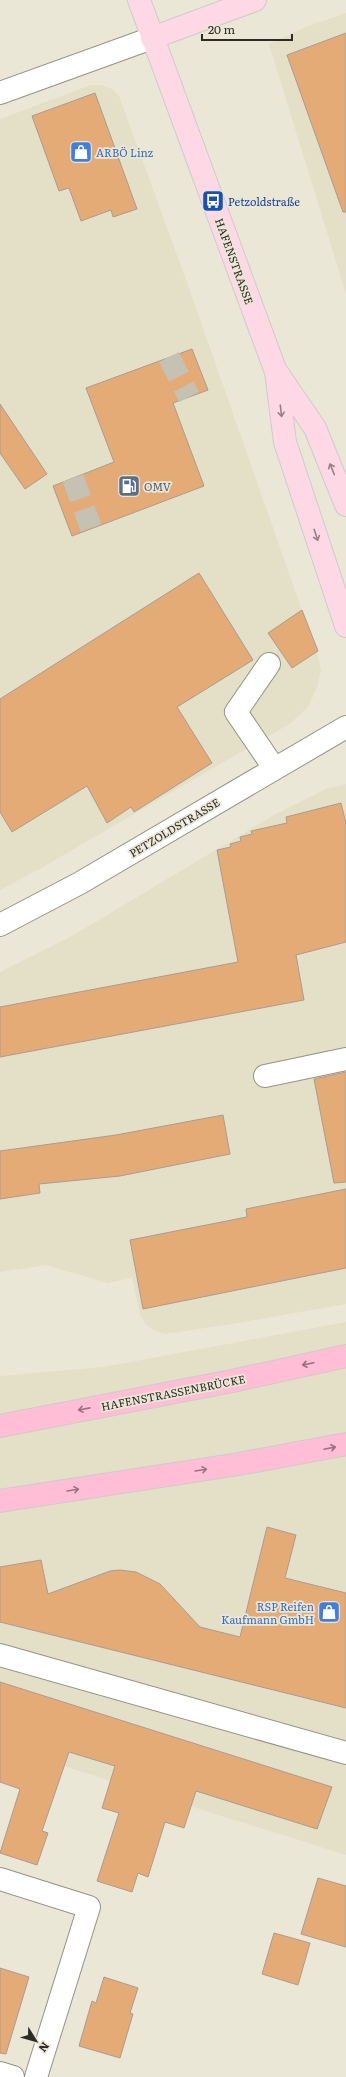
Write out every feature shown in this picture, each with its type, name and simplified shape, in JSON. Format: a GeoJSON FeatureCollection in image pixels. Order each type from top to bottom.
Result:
{"type":"FeatureCollection","features":[{"type":"Feature","properties":{"kind":"highway","name":"HAFENSTRASSENBRÜCKE"},"geometry":{"type":"LineString","coordinates":[[0,1426],[232,1381],[346,1356]]}},
{"type":"Feature","properties":{"kind":"highway"},"geometry":{"type":"LineString","coordinates":[[0,1501],[239,1464],[346,1444]]}},
{"type":"Feature","properties":{"kind":"main road"},"geometry":{"type":"LineString","coordinates":[[152,38],[255,0]]}},
{"type":"Feature","properties":{"kind":"main road","name":"HAFENSTRASSE"},"geometry":{"type":"LineString","coordinates":[[140,5],[276,372],[285,442],[346,626]]}},
{"type":"Feature","properties":{"kind":"main road","name":"HAFENSTRASSE"},"geometry":{"type":"LineString","coordinates":[[276,372],[315,428],[346,505]]}},
{"type":"Feature","properties":{"kind":"street"},"geometry":{"type":"LineString","coordinates":[[0,93],[152,38]]}},
{"type":"Feature","properties":{"kind":"street"},"geometry":{"type":"LineString","coordinates":[[269,664],[236,712],[274,768]]}},
{"type":"Feature","properties":{"kind":"street","name":"PETZOLDSTRASSE"},"geometry":{"type":"LineString","coordinates":[[0,925],[80,883],[346,727]]}},
{"type":"Feature","properties":{"kind":"street"},"geometry":{"type":"LineString","coordinates":[[265,1076],[346,1059]]}},
{"type":"Feature","properties":{"kind":"street"},"geometry":{"type":"LineString","coordinates":[[0,1655],[346,1753]]}},
{"type":"Feature","properties":{"kind":"street"},"geometry":{"type":"LineString","coordinates":[[0,1879],[89,1907],[36,2077]]}},
{"type":"Feature","properties":{"kind":"street"},"geometry":{"type":"LineString","coordinates":[[0,2073],[13,2077]]}},
{"type":"Feature","properties":{"kind":"shaded area"},"geometry":{"type":"Polygon","coordinates":[[[346,13],[346,294],[269,44],[308,26],[346,13]]]}},
{"type":"Feature","properties":{"kind":"shaded area"},"geometry":{"type":"Polygon","coordinates":[[[91,85],[101,85],[112,89],[119,96],[189,288],[318,656],[321,670],[317,688],[308,707],[291,723],[43,867],[0,890],[0,119],[91,85]]]}},
{"type":"Feature","properties":{"kind":"shaded area"},"geometry":{"type":"Polygon","coordinates":[[[346,784],[346,1304],[165,1334],[153,1330],[146,1325],[140,1315],[132,1277],[108,1283],[46,1265],[0,1272],[0,972],[72,936],[274,815],[326,789],[346,784]]]}},
{"type":"Feature","properties":{"kind":"shaded area"},"geometry":{"type":"Polygon","coordinates":[[[346,1322],[346,1855],[0,1746],[0,1376],[103,1367],[346,1322]]]}},
{"type":"Feature","properties":{"kind":"building"},"geometry":{"type":"Polygon","coordinates":[[[346,33],[346,212],[343,212],[287,55],[346,33]]]}},
{"type":"Feature","properties":{"kind":"building","name":"ARBÖ Linz"},"geometry":{"type":"Polygon","coordinates":[[[95,93],[137,209],[113,217],[111,210],[81,221],[69,188],[59,191],[32,116],[95,93]]]}},
{"type":"Feature","properties":{"kind":"building"},"geometry":{"type":"Polygon","coordinates":[[[192,349],[208,390],[173,403],[204,486],[72,536],[53,486],[114,462],[86,388],[192,349]]]}},
{"type":"Feature","properties":{"kind":"building"},"geometry":{"type":"Polygon","coordinates":[[[0,404],[47,474],[25,489],[0,453],[0,404]]]}},
{"type":"Feature","properties":{"kind":"building"},"geometry":{"type":"Polygon","coordinates":[[[199,573],[253,660],[177,707],[212,763],[134,812],[131,807],[107,823],[87,786],[12,832],[0,812],[0,699],[199,573]]]}},
{"type":"Feature","properties":{"kind":"building"},"geometry":{"type":"Polygon","coordinates":[[[302,610],[318,651],[292,668],[268,633],[302,610]]]}},
{"type":"Feature","properties":{"kind":"building"},"geometry":{"type":"Polygon","coordinates":[[[341,803],[346,823],[346,942],[296,955],[304,1000],[0,1057],[0,1007],[238,962],[217,850],[231,847],[230,844],[241,841],[240,837],[252,834],[251,831],[287,823],[286,817],[341,803]]]}},
{"type":"Feature","properties":{"kind":"building"},"geometry":{"type":"Polygon","coordinates":[[[346,1072],[346,1182],[334,1183],[314,1079],[346,1072]]]}},
{"type":"Feature","properties":{"kind":"building"},"geometry":{"type":"Polygon","coordinates":[[[223,1115],[230,1154],[120,1176],[39,1184],[40,1193],[0,1199],[0,1151],[116,1135],[223,1115]]]}},
{"type":"Feature","properties":{"kind":"building"},"geometry":{"type":"Polygon","coordinates":[[[346,1189],[346,1268],[143,1309],[130,1240],[247,1217],[246,1209],[346,1189]]]}},
{"type":"Feature","properties":{"kind":"building"},"geometry":{"type":"Polygon","coordinates":[[[267,1527],[296,1535],[285,1578],[346,1593],[346,1708],[0,1622],[0,1567],[41,1560],[48,1594],[110,1571],[120,1570],[136,1572],[160,1584],[200,1627],[240,1637],[267,1527]]]}},
{"type":"Feature","properties":{"kind":"building"},"geometry":{"type":"Polygon","coordinates":[[[0,1682],[332,1787],[317,1829],[196,1791],[184,1828],[165,1822],[148,1877],[138,1873],[132,1892],[97,1881],[119,1813],[102,1808],[115,1766],[69,1752],[42,1831],[48,1833],[37,1865],[0,1853],[20,1789],[0,1782],[0,1682]]]}},
{"type":"Feature","properties":{"kind":"building"},"geometry":{"type":"Polygon","coordinates":[[[318,1878],[346,1886],[346,1947],[301,1934],[318,1878]]]}},
{"type":"Feature","properties":{"kind":"building"},"geometry":{"type":"Polygon","coordinates":[[[274,1933],[310,1943],[298,1985],[262,1974],[274,1933]]]}},
{"type":"Feature","properties":{"kind":"building"},"geometry":{"type":"Polygon","coordinates":[[[0,1968],[29,1977],[6,2054],[0,2053],[0,1968]]]}},
{"type":"Feature","properties":{"kind":"building"},"geometry":{"type":"Polygon","coordinates":[[[104,1977],[138,1988],[130,2013],[133,2014],[120,2058],[79,2046],[92,2001],[96,2003],[104,1977]]]}},
{"type":"Feature","properties":{"kind":"tunnel"},"geometry":{"type":"LineString","coordinates":[[169,357],[189,397]]}},
{"type":"Feature","properties":{"kind":"tunnel"},"geometry":{"type":"LineString","coordinates":[[73,478],[91,528]]}},
{"type":"Feature","properties":{"kind":"place","name":"ARBÖ Linz"},"geometry":{"type":"Point","coordinates":[81,152]}},
{"type":"Feature","properties":{"kind":"place","name":"Petzoldstraße"},"geometry":{"type":"Point","coordinates":[213,201]}},
{"type":"Feature","properties":{"kind":"place","name":"OMV"},"geometry":{"type":"Point","coordinates":[129,486]}},
{"type":"Feature","properties":{"kind":"place","name":"RSP Reifen Kaufmann GmbH"},"geometry":{"type":"Point","coordinates":[329,1612]}}]}
